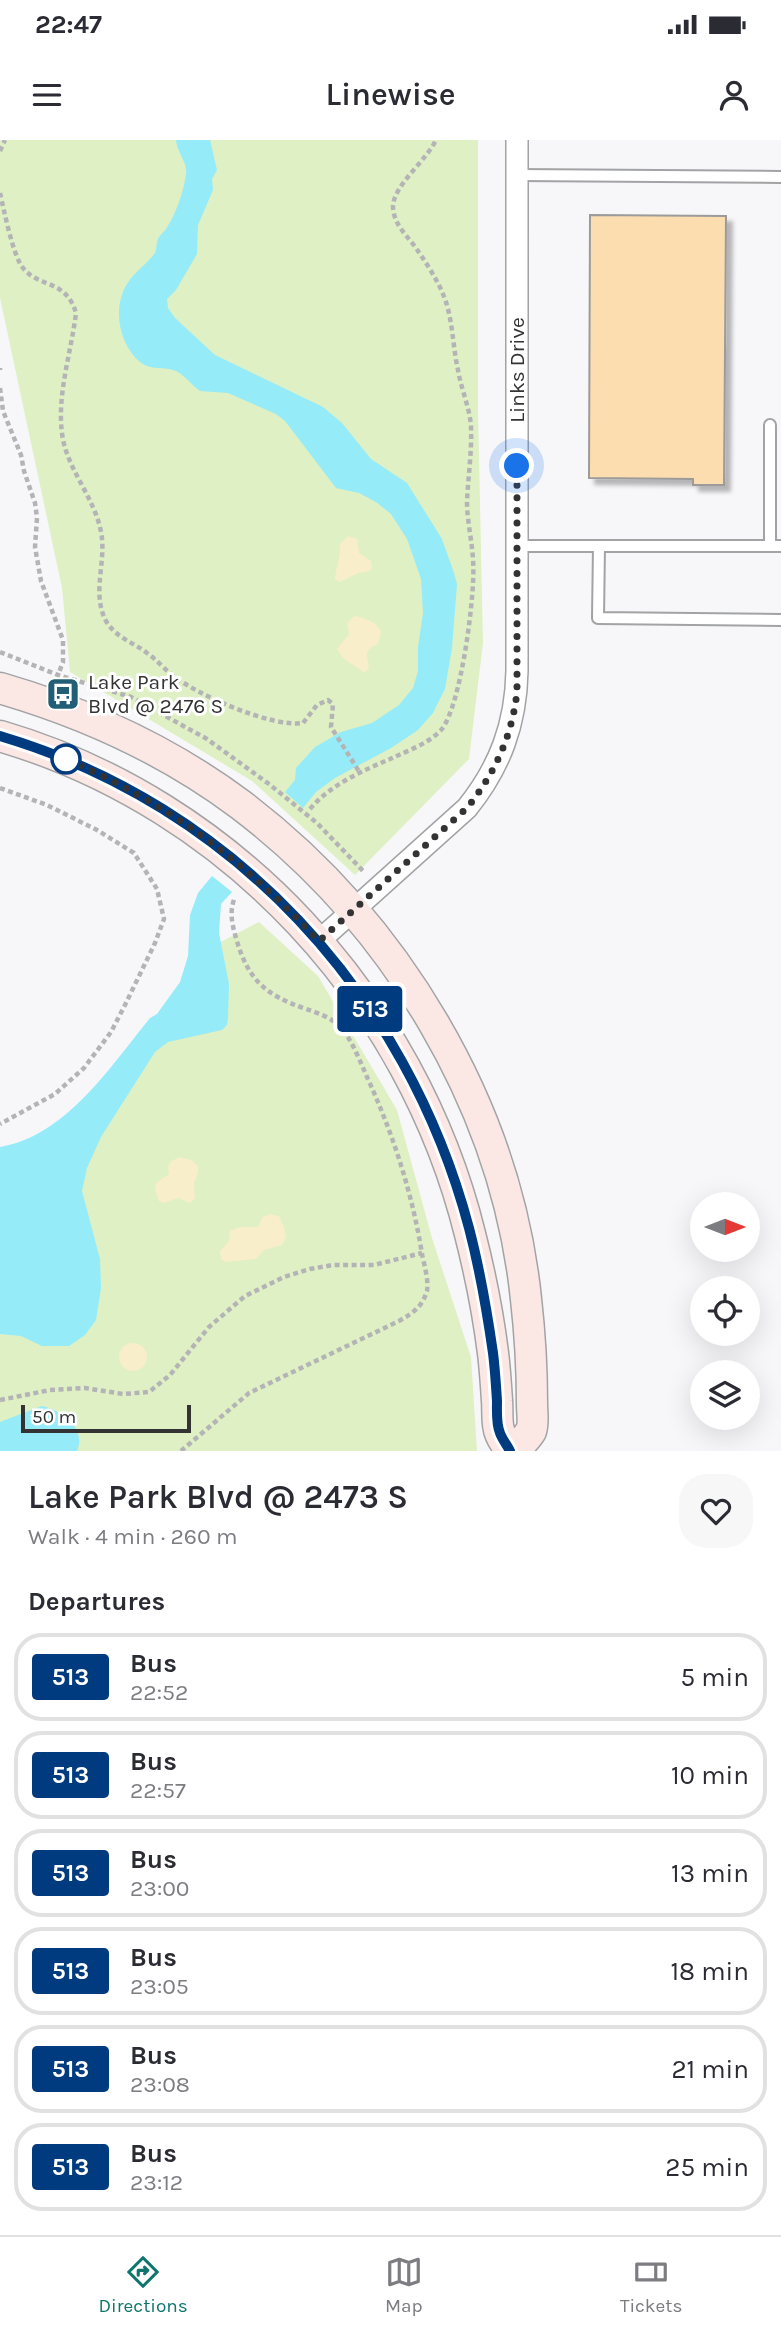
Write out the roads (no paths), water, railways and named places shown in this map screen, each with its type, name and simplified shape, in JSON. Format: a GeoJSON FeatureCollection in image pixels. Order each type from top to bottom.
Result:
{"type":"FeatureCollection","features":[{"type":"Feature","properties":{"kind":"street","name":"Links Drive"},"geometry":{"type":"LineString","coordinates":[[319,941],[467,808],[484,787],[508,737],[517,692],[517,140]]}},
{"type":"Feature","properties":{"kind":"street"},"geometry":{"type":"LineString","coordinates":[[0,688],[60,707],[113,730],[165,756],[240,805],[290,847],[353,910],[390,958],[434,1024],[470,1096],[499,1172],[510,1213],[521,1266],[532,1368],[531,1430],[512,1451],[499,1431],[493,1356],[479,1271],[468,1227],[438,1138],[399,1055],[350,980],[319,941],[264,885],[170,812],[103,775],[62,757],[0,736]]}},
{"type":"Feature","properties":{"kind":"lane"},"geometry":{"type":"LineString","coordinates":[[517,176],[781,177]]}},
{"type":"Feature","properties":{"kind":"lane"},"geometry":{"type":"LineString","coordinates":[[517,545],[776,546],[770,425]]}},
{"type":"Feature","properties":{"kind":"lane"},"geometry":{"type":"LineString","coordinates":[[599,545],[598,618],[781,620]]}},
{"type":"Feature","properties":{"kind":"water"},"geometry":{"type":"Polygon","coordinates":[[[176,140],[210,140],[217,170],[212,179],[213,190],[198,225],[197,254],[176,290],[167,299],[168,308],[175,318],[215,355],[323,407],[342,423],[371,459],[407,483],[442,539],[457,584],[452,648],[445,689],[433,713],[418,730],[391,748],[335,778],[316,792],[303,808],[285,792],[295,780],[296,768],[315,747],[341,732],[372,723],[399,705],[413,688],[418,671],[423,613],[421,579],[407,539],[391,514],[359,493],[336,488],[285,421],[276,414],[228,393],[200,391],[176,371],[144,365],[127,346],[120,325],[122,294],[130,280],[155,253],[158,239],[173,217],[183,189],[186,170],[176,140]]]}},
{"type":"Feature","properties":{"kind":"water"},"geometry":{"type":"Polygon","coordinates":[[[212,876],[232,892],[221,904],[219,933],[229,984],[227,1025],[222,1030],[168,1042],[155,1052],[101,1137],[87,1168],[82,1191],[100,1259],[101,1288],[96,1320],[85,1335],[69,1346],[42,1346],[21,1336],[0,1334],[0,1147],[24,1140],[46,1129],[66,1114],[85,1097],[150,1018],[157,1014],[180,982],[188,956],[190,915],[198,893],[212,876]]]}},
{"type":"Feature","properties":{"kind":"water"},"geometry":{"type":"Polygon","coordinates":[[[42,1406],[57,1411],[70,1421],[78,1435],[77,1451],[0,1451],[0,1422],[42,1406]]]}},
{"type":"Feature","properties":{"kind":"place","name":"Lake Park Blvd @ 2476 S"},"geometry":{"type":"Point","coordinates":[63,694]}}]}
